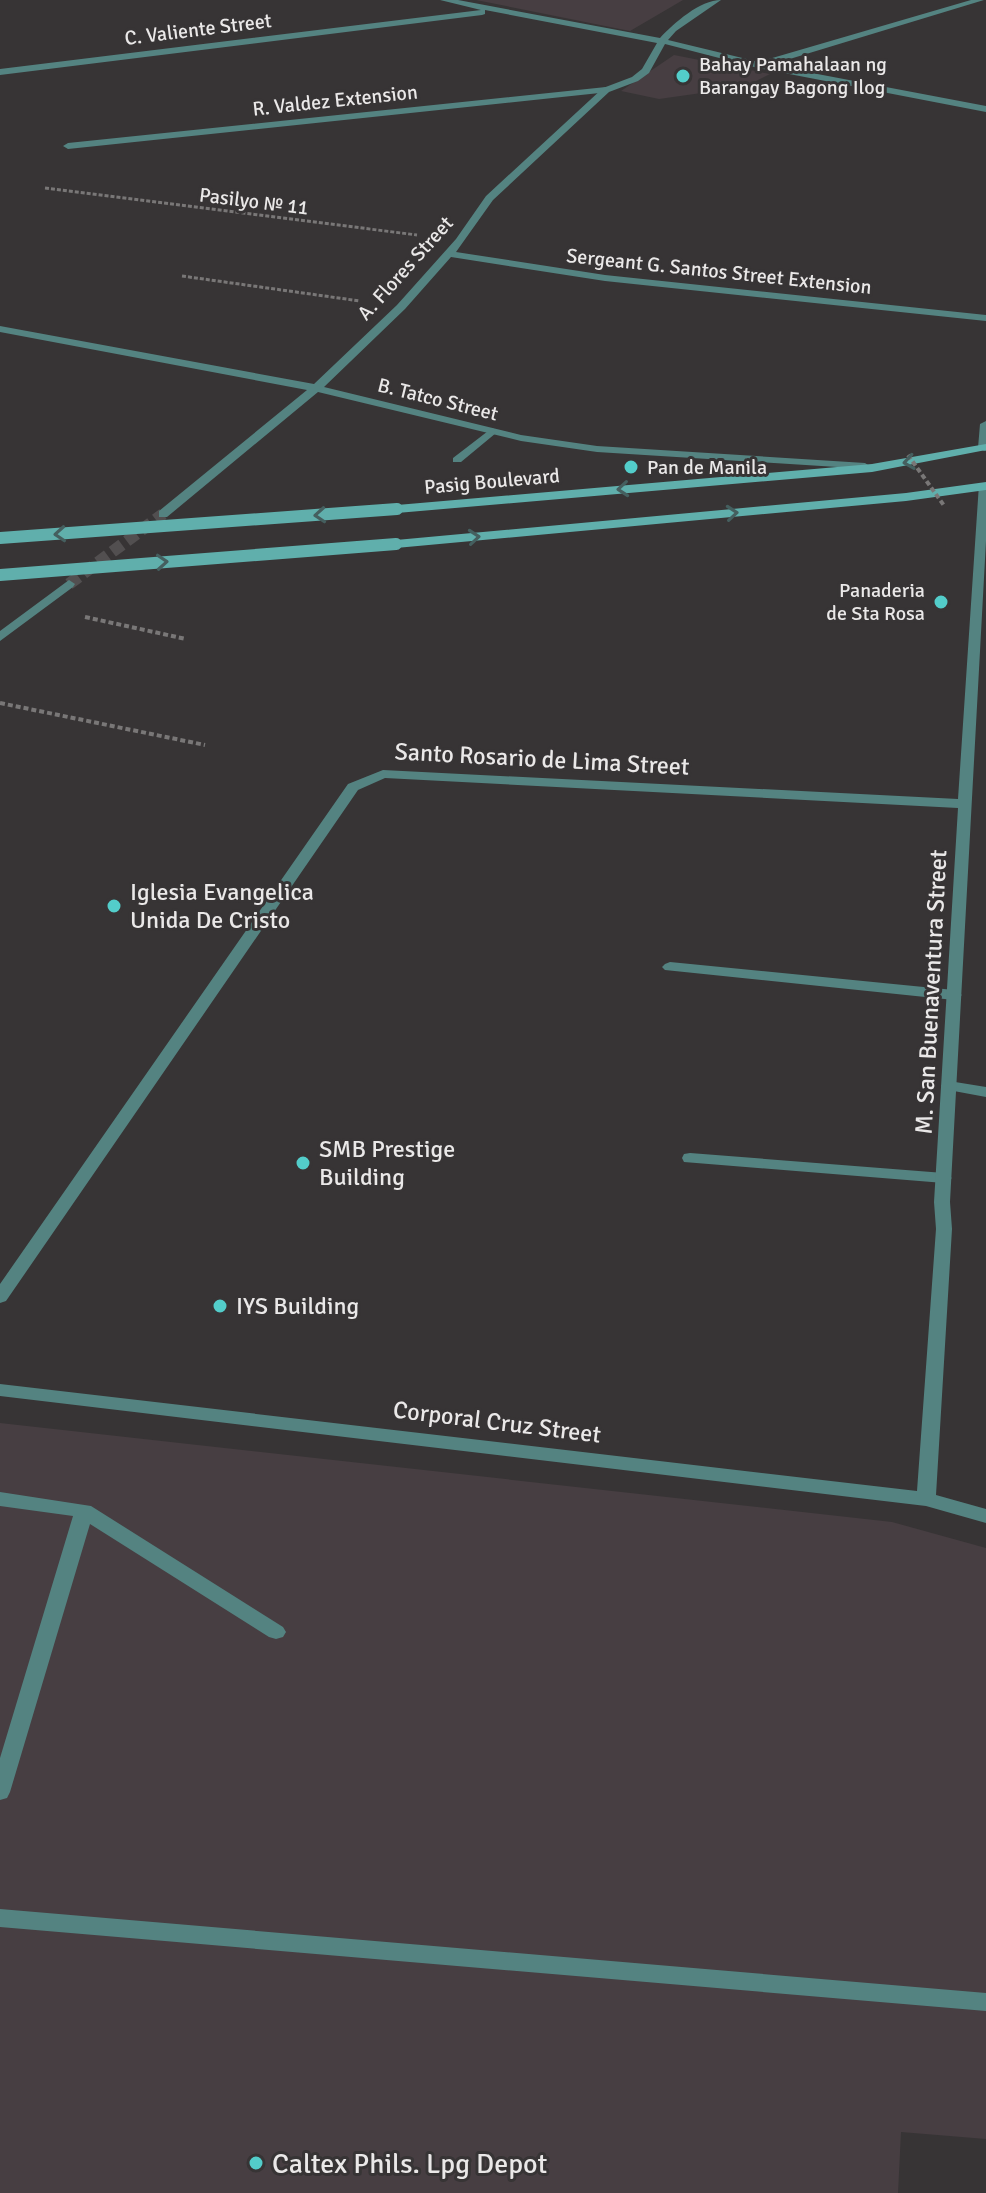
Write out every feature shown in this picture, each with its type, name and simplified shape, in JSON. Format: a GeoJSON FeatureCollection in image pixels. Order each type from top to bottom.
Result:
{"type":"FeatureCollection","features":[{"type":"Feature","properties":{"kind":"main road","name":"Pasig Boulevard"},"geometry":{"type":"LineString","coordinates":[[0,538],[397,509],[872,468],[985,447]]}},
{"type":"Feature","properties":{"kind":"main road"},"geometry":{"type":"LineString","coordinates":[[0,575],[396,544],[906,497],[984,487]]}},
{"type":"Feature","properties":{"kind":"street"},"geometry":{"type":"LineString","coordinates":[[444,0],[662,41],[758,65],[986,109]]}},
{"type":"Feature","properties":{"kind":"street","name":"A. Flores Street"},"geometry":{"type":"LineString","coordinates":[[163,514],[316,388],[401,307],[460,241],[489,198],[606,90],[635,79],[646,71],[662,41],[673,29],[717,0]]}},
{"type":"Feature","properties":{"kind":"street"},"geometry":{"type":"LineString","coordinates":[[758,65],[980,0]]}},
{"type":"Feature","properties":{"kind":"street","name":"C. Valiente Street"},"geometry":{"type":"LineString","coordinates":[[0,72],[495,10]]}},
{"type":"Feature","properties":{"kind":"street","name":"R. Valdez Extension"},"geometry":{"type":"LineString","coordinates":[[68,146],[606,90]]}},
{"type":"Feature","properties":{"kind":"street","name":"Sergeant G. Santos Street Extension"},"geometry":{"type":"LineString","coordinates":[[448,254],[605,278],[986,318]]}},
{"type":"Feature","properties":{"kind":"street","name":"B. Tatco Street"},"geometry":{"type":"LineString","coordinates":[[0,329],[316,388],[492,431],[597,449],[872,468]]}},
{"type":"Feature","properties":{"kind":"street"},"geometry":{"type":"LineString","coordinates":[[985,447],[986,424]]}},
{"type":"Feature","properties":{"kind":"street"},"geometry":{"type":"LineString","coordinates":[[457,460],[492,431]]}},
{"type":"Feature","properties":{"kind":"street","name":"M. San Buenaventura Street"},"geometry":{"type":"LineString","coordinates":[[926,1499],[944,1229],[954,995],[983,559],[984,487]]}},
{"type":"Feature","properties":{"kind":"street"},"geometry":{"type":"LineString","coordinates":[[0,637],[69,584]]}},
{"type":"Feature","properties":{"kind":"street","name":"Santo Rosario de Lima Street"},"geometry":{"type":"LineString","coordinates":[[0,1297],[353,787],[383,774],[966,804]]}},
{"type":"Feature","properties":{"kind":"street"},"geometry":{"type":"LineString","coordinates":[[670,967],[954,995]]}},
{"type":"Feature","properties":{"kind":"street"},"geometry":{"type":"LineString","coordinates":[[949,1086],[986,1092]]}},
{"type":"Feature","properties":{"kind":"street"},"geometry":{"type":"LineString","coordinates":[[690,1158],[944,1178]]}},
{"type":"Feature","properties":{"kind":"street","name":"Corporal Cruz Street"},"geometry":{"type":"LineString","coordinates":[[0,1390],[926,1499],[986,1516]]}},
{"type":"Feature","properties":{"kind":"street"},"geometry":{"type":"LineString","coordinates":[[0,1499],[84,1511],[276,1632]]}},
{"type":"Feature","properties":{"kind":"street"},"geometry":{"type":"LineString","coordinates":[[0,1792],[84,1511]]}},
{"type":"Feature","properties":{"kind":"street"},"geometry":{"type":"LineString","coordinates":[[0,1918],[986,2002]]}},
{"type":"Feature","properties":{"kind":"path","name":"Pasilyo № 11"},"geometry":{"type":"LineString","coordinates":[[45,188],[460,241]]}},
{"type":"Feature","properties":{"kind":"path"},"geometry":{"type":"LineString","coordinates":[[182,276],[401,307]]}},
{"type":"Feature","properties":{"kind":"path"},"geometry":{"type":"LineString","coordinates":[[908,455],[945,507]]}},
{"type":"Feature","properties":{"kind":"path"},"geometry":{"type":"LineString","coordinates":[[38,607],[186,639]]}},
{"type":"Feature","properties":{"kind":"path"},"geometry":{"type":"LineString","coordinates":[[0,703],[205,745]]}},
{"type":"Feature","properties":{"kind":"shaded area"},"geometry":{"type":"Polygon","coordinates":[[[476,0],[683,0],[630,31],[476,0]]]}},
{"type":"Feature","properties":{"kind":"shaded area"},"geometry":{"type":"Polygon","coordinates":[[[674,55],[770,74],[744,87],[659,99],[621,91],[674,55]]]}},
{"type":"Feature","properties":{"kind":"shaded area"},"geometry":{"type":"Polygon","coordinates":[[[0,1423],[892,1522],[986,1548],[986,2139],[901,2132],[898,2193],[0,2193],[0,1423]]]}},
{"type":"Feature","properties":{"kind":"tunnel"},"geometry":{"type":"LineString","coordinates":[[69,584],[163,514]]}},
{"type":"Feature","properties":{"kind":"place","name":"Bahay Pamahalaan ng Barangay Bagong Ilog"},"geometry":{"type":"Point","coordinates":[683,76]}},
{"type":"Feature","properties":{"kind":"place","name":"Pan de Manila"},"geometry":{"type":"Point","coordinates":[631,467]}},
{"type":"Feature","properties":{"kind":"place","name":"Panaderia de Sta Rosa"},"geometry":{"type":"Point","coordinates":[941,602]}},
{"type":"Feature","properties":{"kind":"place","name":"Iglesia Evangelica Unida De Cristo"},"geometry":{"type":"Point","coordinates":[114,906]}},
{"type":"Feature","properties":{"kind":"place","name":"SMB Prestige Building"},"geometry":{"type":"Point","coordinates":[303,1163]}},
{"type":"Feature","properties":{"kind":"place","name":"IYS Building"},"geometry":{"type":"Point","coordinates":[220,1306]}},
{"type":"Feature","properties":{"kind":"place","name":"Caltex Phils. Lpg Depot"},"geometry":{"type":"Point","coordinates":[256,2163]}}]}
